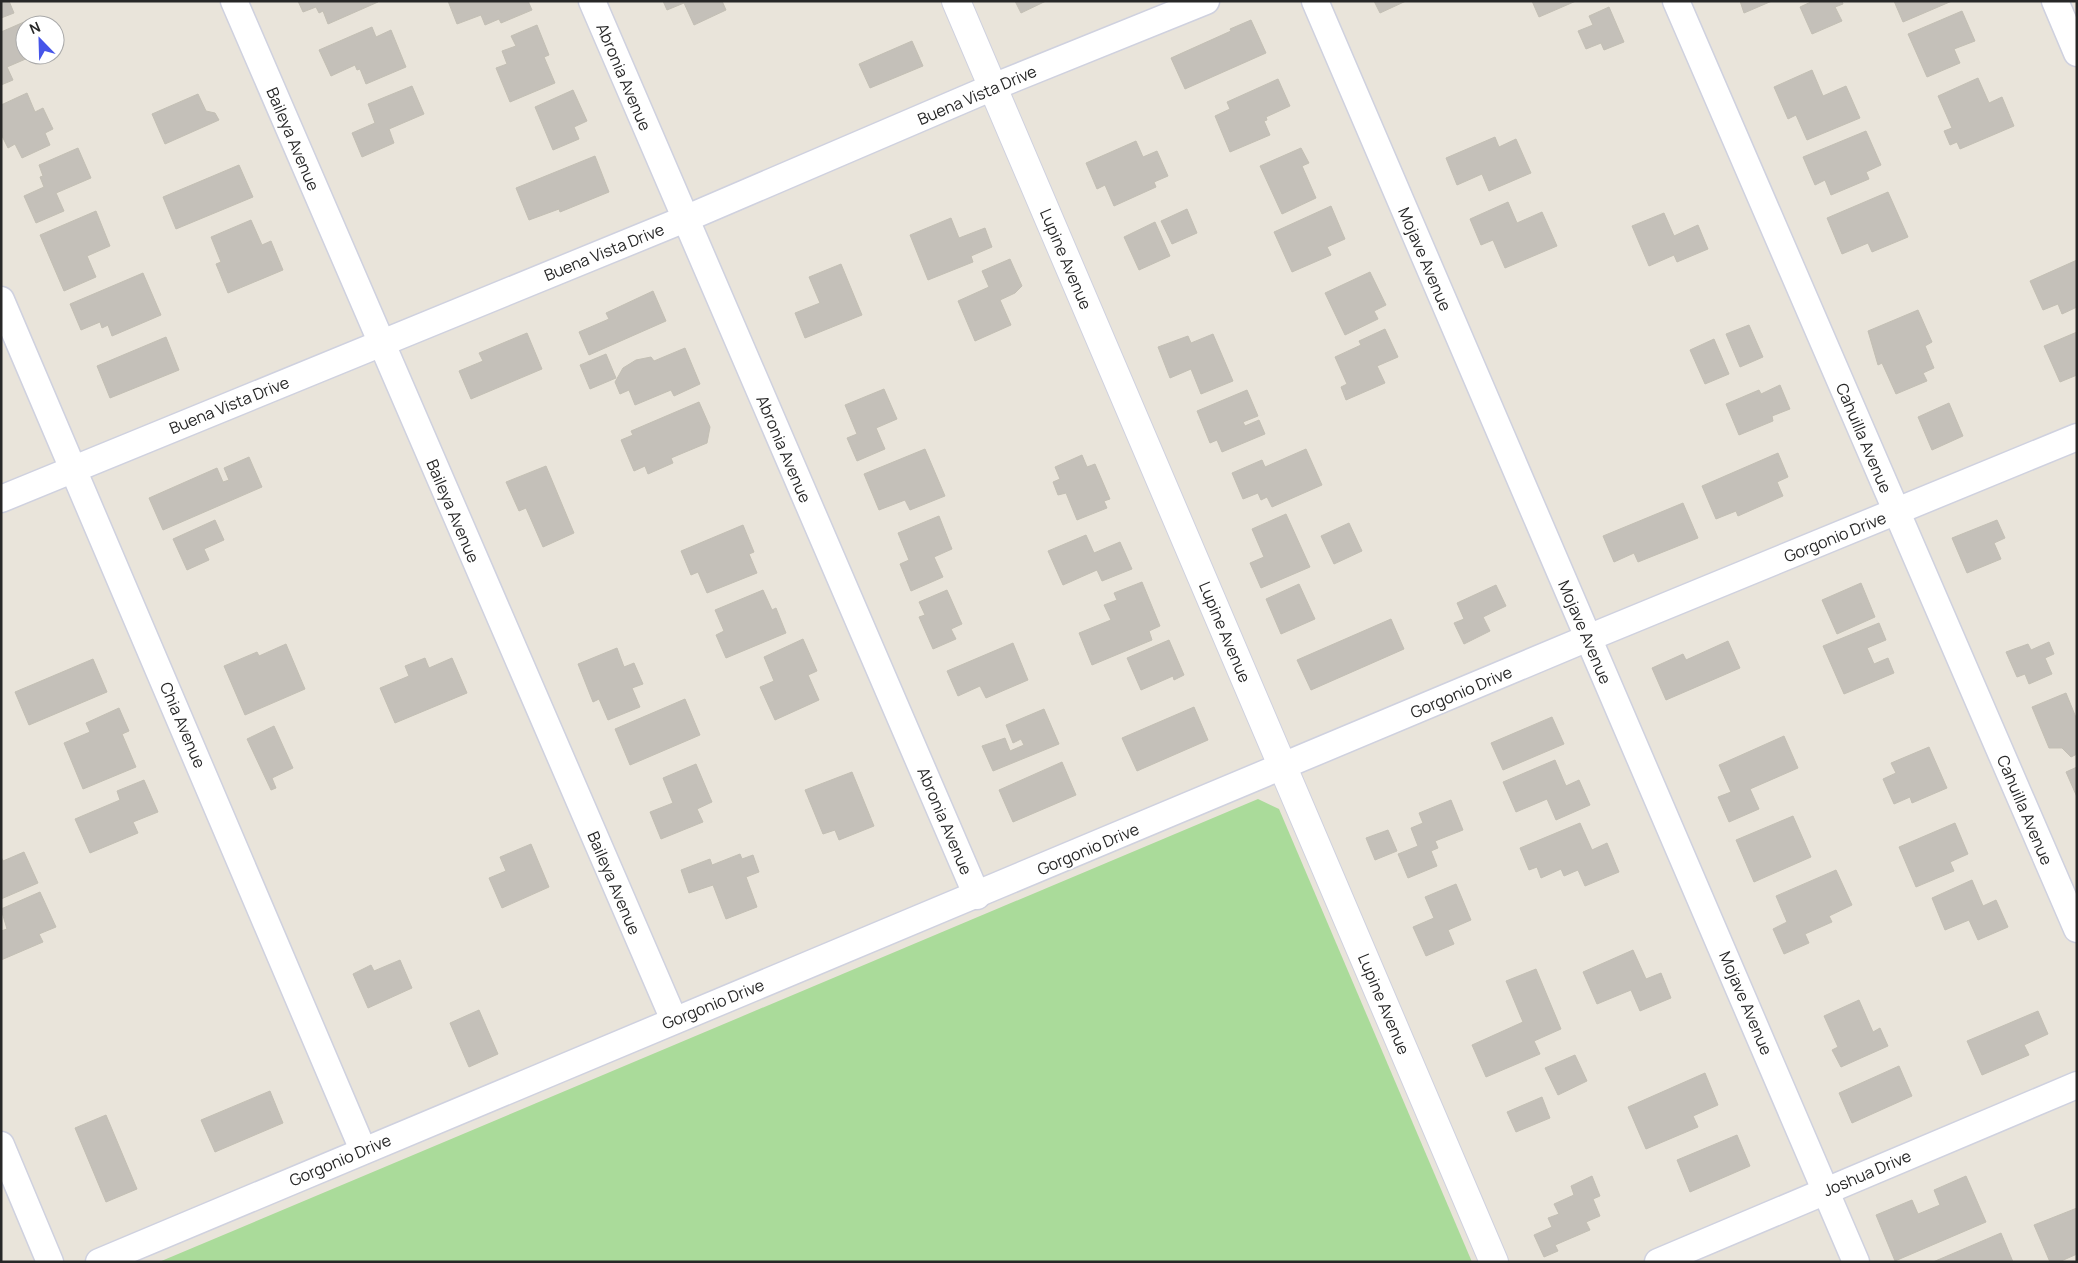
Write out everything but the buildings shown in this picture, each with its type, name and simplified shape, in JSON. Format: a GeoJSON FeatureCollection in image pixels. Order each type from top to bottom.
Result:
{"type":"FeatureCollection","features":[{"type":"Feature","properties":{"kind":"street","name":"Baileya Avenue"},"geometry":{"type":"LineString","coordinates":[[234,1],[380,343],[674,1020]]}},
{"type":"Feature","properties":{"kind":"street","name":"Abronia Avenue"},"geometry":{"type":"LineString","coordinates":[[592,1],[977,896]]}},
{"type":"Feature","properties":{"kind":"street","name":"Lupine Avenue"},"geometry":{"type":"LineString","coordinates":[[956,1],[1494,1262]]}},
{"type":"Feature","properties":{"kind":"street","name":"Buena Vista Drive"},"geometry":{"type":"LineString","coordinates":[[1,499],[685,219],[993,87],[1206,1]]}},
{"type":"Feature","properties":{"kind":"street","name":"Mojave Avenue"},"geometry":{"type":"LineString","coordinates":[[1315,1],[1856,1262]]}},
{"type":"Feature","properties":{"kind":"street","name":"Cahuilla Avenue"},"geometry":{"type":"LineString","coordinates":[[1676,1],[2077,929]]}},
{"type":"Feature","properties":{"kind":"street"},"geometry":{"type":"LineString","coordinates":[[2055,1],[2077,53]]}},
{"type":"Feature","properties":{"kind":"street","name":"Chia Avenue"},"geometry":{"type":"LineString","coordinates":[[1,300],[363,1150]]}},
{"type":"Feature","properties":{"kind":"street","name":"Gorgonio Drive"},"geometry":{"type":"LineString","coordinates":[[99,1262],[674,1020],[977,896],[1588,638],[2077,437]]}},
{"type":"Feature","properties":{"kind":"street","name":"Joshua Drive"},"geometry":{"type":"LineString","coordinates":[[1658,1262],[2077,1085]]}},
{"type":"Feature","properties":{"kind":"street"},"geometry":{"type":"LineString","coordinates":[[1,1145],[50,1262]]}},
{"type":"Feature","properties":{"kind":"green space"},"geometry":{"type":"Polygon","coordinates":[[[1258,799],[1279,809],[1472,1262],[159,1262],[1258,799]]]}}]}
